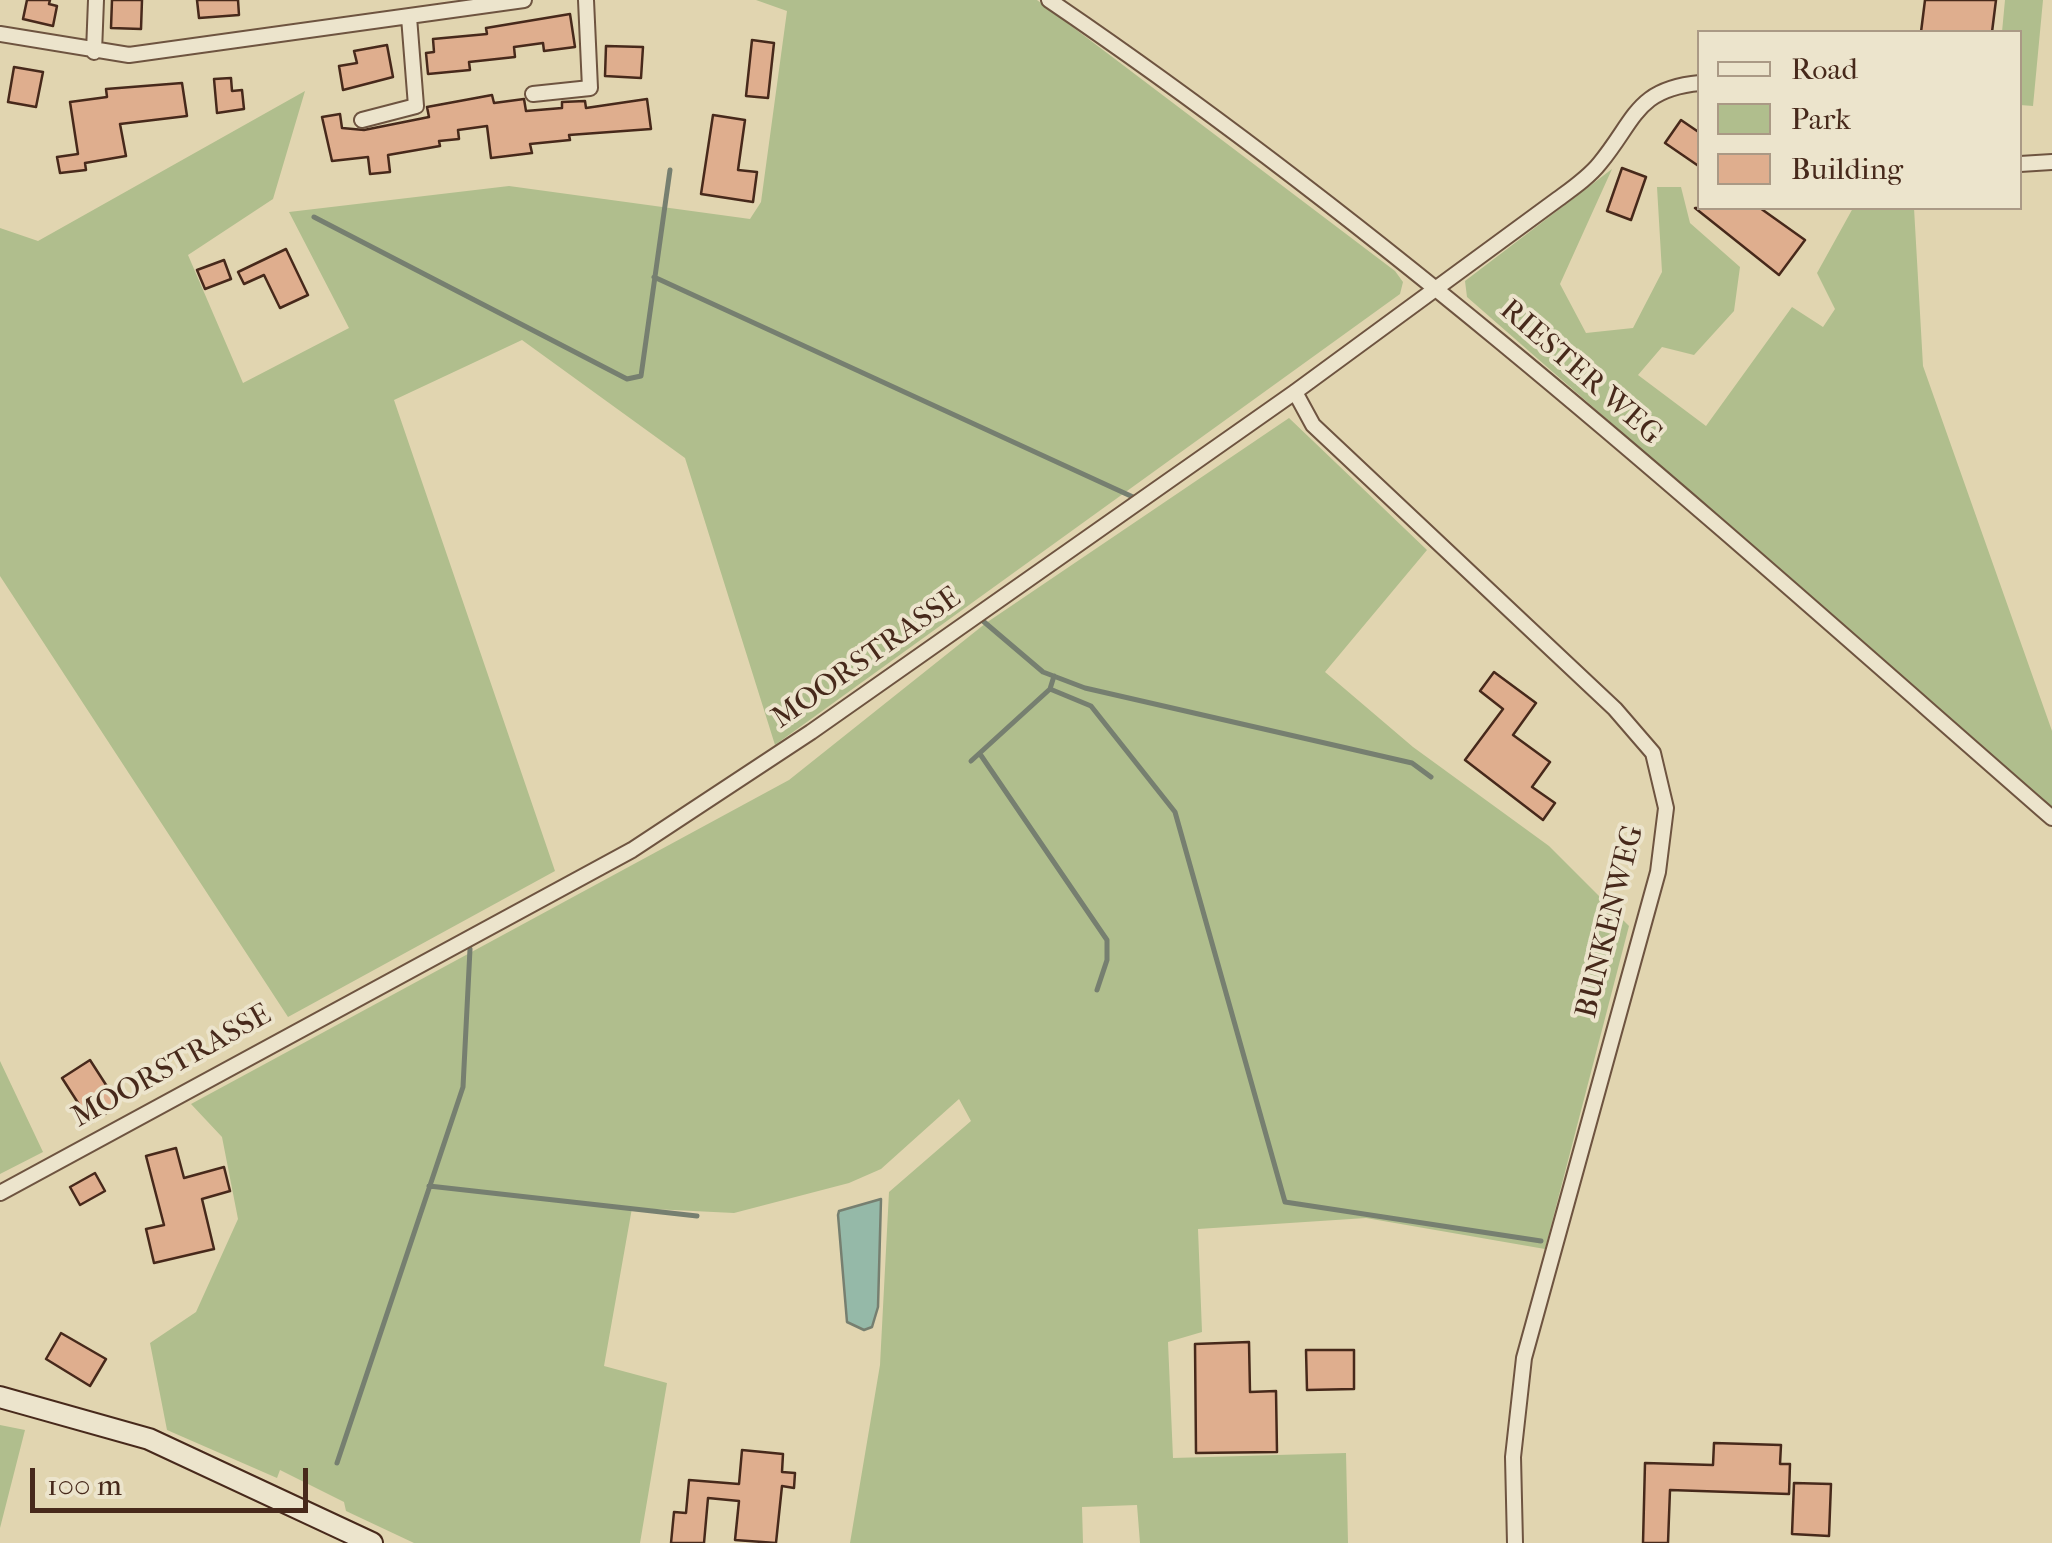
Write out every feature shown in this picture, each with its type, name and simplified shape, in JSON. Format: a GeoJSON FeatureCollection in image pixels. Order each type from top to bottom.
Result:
{"type":"FeatureCollection","features":[{"type":"Feature","properties":{"kind":"street"},"geometry":{"type":"LineString","coordinates":[[94,52],[96,0]]}},
{"type":"Feature","properties":{"kind":"street"},"geometry":{"type":"LineString","coordinates":[[0,34],[129,55],[524,0]]}},
{"type":"Feature","properties":{"kind":"street"},"geometry":{"type":"LineString","coordinates":[[533,94],[590,88],[586,0]]}},
{"type":"Feature","properties":{"kind":"street","name":"RIESTER WEG"},"geometry":{"type":"LineString","coordinates":[[1049,0],[1168,81],[1437,286],[2052,818]]}},
{"type":"Feature","properties":{"kind":"street"},"geometry":{"type":"LineString","coordinates":[[362,120],[416,106],[409,17]]}},
{"type":"Feature","properties":{"kind":"street","name":"MOORSTRASSE"},"geometry":{"type":"LineString","coordinates":[[0,1193],[632,850],[811,732],[1295,392],[1586,178],[1642,102],[1674,85],[1697,83]]}},
{"type":"Feature","properties":{"kind":"street"},"geometry":{"type":"LineString","coordinates":[[2022,164],[2052,162]]}},
{"type":"Feature","properties":{"kind":"street","name":"BUNKENWEG"},"geometry":{"type":"LineString","coordinates":[[1295,392],[1313,425],[1614,709],[1653,753],[1666,808],[1658,872],[1518,1388],[1515,1543]]}},
{"type":"Feature","properties":{"kind":"street"},"geometry":{"type":"LineString","coordinates":[[0,1397],[149,1438],[372,1543]]}},
{"type":"Feature","properties":{"kind":"green space"},"geometry":{"type":"Polygon","coordinates":[[[756,0],[1037,0],[1395,271],[1403,282],[1400,294],[775,745],[685,458],[522,340],[394,400],[555,871],[288,1017],[0,576],[0,228],[38,241],[305,91],[273,199],[188,255],[243,383],[349,328],[289,212],[509,186],[750,219],[761,202],[787,11],[756,0]]]}},
{"type":"Feature","properties":{"kind":"green space"},"geometry":{"type":"Polygon","coordinates":[[[2005,0],[2043,0],[2033,106],[2022,105],[2022,30],[2002,30],[2005,0]]]}},
{"type":"Feature","properties":{"kind":"green space"},"geometry":{"type":"Polygon","coordinates":[[[1612,169],[1560,284],[1586,333],[1633,328],[1662,272],[1657,187],[1681,187],[1690,223],[1740,267],[1734,311],[1694,355],[1662,347],[1638,375],[1706,426],[1792,307],[1823,327],[1835,309],[1817,273],[1852,210],[1914,210],[1923,366],[2052,731],[2052,808],[1467,297],[1465,281],[1612,169]]]}},
{"type":"Feature","properties":{"kind":"green space"},"geometry":{"type":"Polygon","coordinates":[[[1289,418],[1427,550],[1325,672],[1413,747],[1549,846],[1629,926],[1545,1249],[1366,1218],[1198,1229],[1202,1332],[1168,1342],[1173,1458],[1346,1453],[1348,1543],[1140,1543],[1137,1505],[1082,1507],[1083,1543],[850,1543],[880,1365],[889,1192],[971,1121],[959,1099],[881,1169],[849,1183],[734,1213],[632,1208],[604,1366],[667,1383],[640,1543],[414,1543],[346,1511],[344,1502],[280,1470],[277,1478],[167,1430],[150,1343],[196,1312],[238,1219],[222,1137],[191,1104],[789,780],[986,623],[1289,418]]]}},
{"type":"Feature","properties":{"kind":"green space"},"geometry":{"type":"Polygon","coordinates":[[[0,1061],[43,1152],[0,1174],[0,1061]]]}},
{"type":"Feature","properties":{"kind":"green space"},"geometry":{"type":"Polygon","coordinates":[[[0,1425],[25,1430],[0,1528],[0,1425]]]}},
{"type":"Feature","properties":{"kind":"shaded area"},"geometry":{"type":"Polygon","coordinates":[[[881,1199],[878,1307],[872,1327],[864,1330],[847,1322],[838,1215],[839,1211],[881,1199]]]}},
{"type":"Feature","properties":{"kind":"building"},"geometry":{"type":"Polygon","coordinates":[[[27,0],[50,0],[49,4],[57,6],[53,26],[23,19],[27,0]]]}},
{"type":"Feature","properties":{"kind":"building"},"geometry":{"type":"Polygon","coordinates":[[[112,0],[142,0],[141,29],[111,28],[112,0]]]}},
{"type":"Feature","properties":{"kind":"building"},"geometry":{"type":"Polygon","coordinates":[[[197,0],[238,0],[239,15],[199,18],[197,0]]]}},
{"type":"Feature","properties":{"kind":"building"},"geometry":{"type":"Polygon","coordinates":[[[1925,0],[1996,0],[1992,30],[1921,30],[1925,0]]]}},
{"type":"Feature","properties":{"kind":"building"},"geometry":{"type":"Polygon","coordinates":[[[570,14],[575,47],[544,51],[543,43],[514,47],[515,57],[469,62],[470,70],[428,74],[426,53],[434,52],[433,39],[487,34],[486,28],[570,14]]]}},
{"type":"Feature","properties":{"kind":"building"},"geometry":{"type":"Polygon","coordinates":[[[752,40],[774,43],[768,98],[746,96],[752,40]]]}},
{"type":"Feature","properties":{"kind":"building"},"geometry":{"type":"Polygon","coordinates":[[[387,45],[393,77],[343,90],[339,66],[357,63],[354,51],[387,45]]]}},
{"type":"Feature","properties":{"kind":"building"},"geometry":{"type":"Polygon","coordinates":[[[606,46],[643,47],[641,78],[605,76],[606,46]]]}},
{"type":"Feature","properties":{"kind":"building"},"geometry":{"type":"Polygon","coordinates":[[[14,67],[43,72],[36,107],[8,102],[14,67]]]}},
{"type":"Feature","properties":{"kind":"building"},"geometry":{"type":"Polygon","coordinates":[[[231,78],[232,91],[242,90],[244,109],[217,113],[214,79],[231,78]]]}},
{"type":"Feature","properties":{"kind":"building"},"geometry":{"type":"Polygon","coordinates":[[[182,83],[187,116],[120,124],[126,156],[85,163],[86,170],[60,173],[57,157],[78,154],[70,102],[107,97],[106,89],[182,83]]]}},
{"type":"Feature","properties":{"kind":"building"},"geometry":{"type":"Polygon","coordinates":[[[492,95],[494,103],[524,99],[526,111],[562,108],[562,102],[585,101],[586,108],[647,99],[651,129],[569,135],[570,140],[530,144],[532,153],[491,158],[487,126],[458,130],[459,139],[439,141],[440,146],[388,155],[390,172],[370,174],[368,157],[332,161],[322,117],[340,114],[342,128],[364,130],[429,117],[427,107],[492,95]]]}},
{"type":"Feature","properties":{"kind":"building"},"geometry":{"type":"Polygon","coordinates":[[[713,115],[745,120],[738,170],[757,172],[753,202],[701,194],[713,115]]]}},
{"type":"Feature","properties":{"kind":"building"},"geometry":{"type":"Polygon","coordinates":[[[1681,120],[1697,131],[1697,165],[1665,143],[1681,120]]]}},
{"type":"Feature","properties":{"kind":"building"},"geometry":{"type":"Polygon","coordinates":[[[1622,168],[1646,177],[1631,220],[1607,211],[1622,168]]]}},
{"type":"Feature","properties":{"kind":"building"},"geometry":{"type":"Polygon","coordinates":[[[1698,210],[1763,210],[1805,240],[1779,275],[1698,210]]]}},
{"type":"Feature","properties":{"kind":"building"},"geometry":{"type":"Polygon","coordinates":[[[286,249],[308,295],[280,308],[264,275],[244,284],[238,272],[286,249]]]}},
{"type":"Feature","properties":{"kind":"building"},"geometry":{"type":"Polygon","coordinates":[[[224,260],[231,279],[205,289],[197,270],[224,260]]]}},
{"type":"Feature","properties":{"kind":"building"},"geometry":{"type":"Polygon","coordinates":[[[1494,672],[1536,703],[1513,735],[1550,762],[1532,787],[1555,803],[1543,820],[1465,760],[1503,709],[1480,691],[1494,672]]]}},
{"type":"Feature","properties":{"kind":"building"},"geometry":{"type":"Polygon","coordinates":[[[90,1060],[119,1105],[91,1123],[62,1078],[90,1060]]]}},
{"type":"Feature","properties":{"kind":"building"},"geometry":{"type":"Polygon","coordinates":[[[176,1148],[184,1178],[224,1167],[230,1191],[202,1199],[214,1249],[154,1263],[146,1229],[164,1225],[146,1156],[176,1148]]]}},
{"type":"Feature","properties":{"kind":"building"},"geometry":{"type":"Polygon","coordinates":[[[95,1173],[105,1191],[80,1205],[70,1187],[95,1173]]]}},
{"type":"Feature","properties":{"kind":"building"},"geometry":{"type":"Polygon","coordinates":[[[61,1333],[106,1359],[90,1386],[46,1359],[61,1333]]]}},
{"type":"Feature","properties":{"kind":"building"},"geometry":{"type":"Polygon","coordinates":[[[1249,1342],[1250,1392],[1276,1391],[1277,1452],[1196,1453],[1195,1344],[1249,1342]]]}},
{"type":"Feature","properties":{"kind":"building"},"geometry":{"type":"Polygon","coordinates":[[[1306,1350],[1354,1350],[1354,1389],[1307,1390],[1306,1350]]]}},
{"type":"Feature","properties":{"kind":"building"},"geometry":{"type":"Polygon","coordinates":[[[1714,1443],[1781,1445],[1780,1464],[1790,1464],[1789,1494],[1670,1490],[1668,1543],[1643,1543],[1645,1463],[1713,1465],[1714,1443]]]}},
{"type":"Feature","properties":{"kind":"building"},"geometry":{"type":"Polygon","coordinates":[[[742,1450],[783,1454],[782,1472],[795,1473],[794,1488],[782,1486],[776,1543],[735,1540],[739,1501],[708,1498],[704,1543],[671,1543],[674,1512],[686,1513],[689,1480],[739,1484],[742,1450]]]}},
{"type":"Feature","properties":{"kind":"building"},"geometry":{"type":"Polygon","coordinates":[[[1794,1483],[1831,1484],[1829,1536],[1792,1534],[1794,1483]]]}},
{"type":"Feature","properties":{"kind":"waterway"},"geometry":{"type":"LineString","coordinates":[[314,217],[627,379],[641,376],[670,170]]}},
{"type":"Feature","properties":{"kind":"waterway"},"geometry":{"type":"LineString","coordinates":[[654,277],[1133,497]]}},
{"type":"Feature","properties":{"kind":"waterway"},"geometry":{"type":"LineString","coordinates":[[983,621],[1043,672],[1085,688],[1412,763],[1431,777]]}},
{"type":"Feature","properties":{"kind":"waterway"},"geometry":{"type":"LineString","coordinates":[[1054,676],[1050,689],[1091,706],[1175,812],[1285,1202],[1541,1241]]}},
{"type":"Feature","properties":{"kind":"waterway"},"geometry":{"type":"LineString","coordinates":[[971,761],[1050,689]]}},
{"type":"Feature","properties":{"kind":"waterway"},"geometry":{"type":"LineString","coordinates":[[980,754],[1107,940],[1107,960],[1097,990]]}},
{"type":"Feature","properties":{"kind":"waterway"},"geometry":{"type":"LineString","coordinates":[[337,1463],[463,1087],[470,949]]}},
{"type":"Feature","properties":{"kind":"waterway"},"geometry":{"type":"LineString","coordinates":[[429,1186],[697,1216]]}}]}
